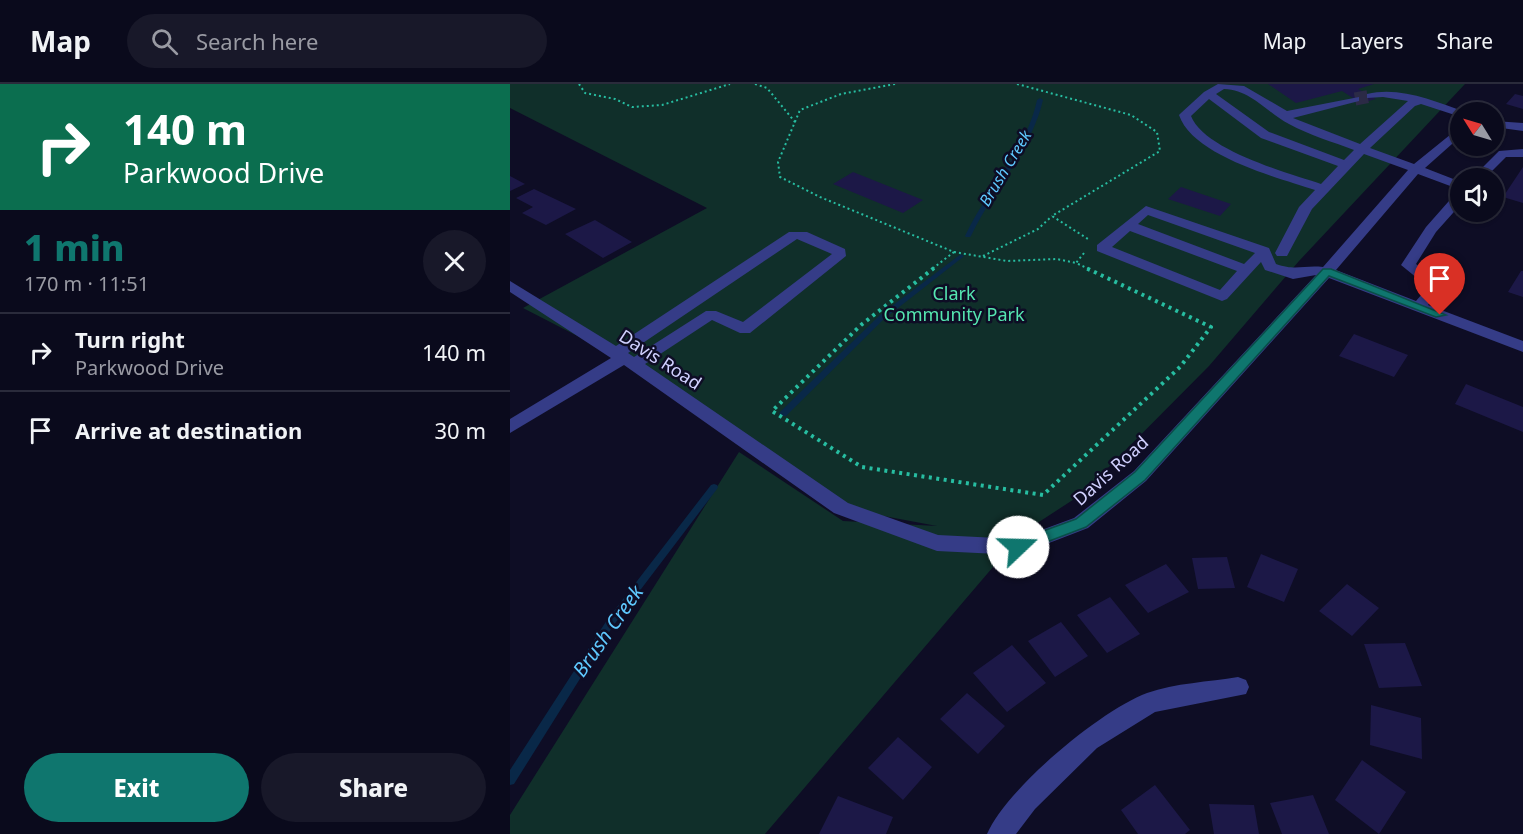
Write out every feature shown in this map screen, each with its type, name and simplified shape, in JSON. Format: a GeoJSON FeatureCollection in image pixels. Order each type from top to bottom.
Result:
{"type":"FeatureCollection","features":[{"type":"Feature","properties":{"kind":"street"},"geometry":{"type":"LineString","coordinates":[[1323,189],[1219,149],[1187,125],[1185,116],[1223,86],[1241,87],[1290,121],[1450,182]]}},
{"type":"Feature","properties":{"kind":"street"},"geometry":{"type":"LineString","coordinates":[[1371,96],[1383,94],[1421,100],[1450,110]]}},
{"type":"Feature","properties":{"kind":"street"},"geometry":{"type":"LineString","coordinates":[[1210,95],[1265,135],[1346,165]]}},
{"type":"Feature","properties":{"kind":"street"},"geometry":{"type":"LineString","coordinates":[[1287,117],[1292,113],[1355,99]]}},
{"type":"Feature","properties":{"kind":"street"},"geometry":{"type":"LineString","coordinates":[[1282,253],[1306,207],[1377,133],[1411,104],[1421,100]]}},
{"type":"Feature","properties":{"kind":"street"},"geometry":{"type":"LineString","coordinates":[[1504,125],[1523,127]]}},
{"type":"Feature","properties":{"kind":"street","name":"Davis Road"},"geometry":{"type":"LineString","coordinates":[[510,285],[672,389],[841,508],[937,543],[1018,547],[1081,523],[1140,476],[1327,272],[1415,170],[1450,140]]}},
{"type":"Feature","properties":{"kind":"street"},"geometry":{"type":"LineString","coordinates":[[1488,168],[1503,154],[1523,153]]}},
{"type":"Feature","properties":{"kind":"street"},"geometry":{"type":"LineString","coordinates":[[1419,307],[1437,286],[1408,265],[1431,230],[1450,208]]}},
{"type":"Feature","properties":{"kind":"street"},"geometry":{"type":"LineString","coordinates":[[1095,247],[1146,210],[1264,254],[1282,253],[1305,261],[1309,270]]}},
{"type":"Feature","properties":{"kind":"street"},"geometry":{"type":"LineString","coordinates":[[1128,225],[1247,270]]}},
{"type":"Feature","properties":{"kind":"street"},"geometry":{"type":"LineString","coordinates":[[623,359],[691,304],[794,235],[802,235],[840,252],[839,256],[745,329],[691,304]]}},
{"type":"Feature","properties":{"kind":"street"},"geometry":{"type":"LineString","coordinates":[[1095,247],[1222,296],[1264,254]]}},
{"type":"Feature","properties":{"kind":"street"},"geometry":{"type":"LineString","coordinates":[[1264,254],[1270,267],[1293,275],[1309,270],[1327,272],[1523,347]]}},
{"type":"Feature","properties":{"kind":"street"},"geometry":{"type":"LineString","coordinates":[[510,427],[623,359],[711,314]]}},
{"type":"Feature","properties":{"kind":"street"},"geometry":{"type":"LineString","coordinates":[[1000,834],[1026,800],[1089,741],[1151,702],[1238,687]]}},
{"type":"Feature","properties":{"kind":"path"},"geometry":{"type":"LineString","coordinates":[[579,84],[585,93],[615,99],[632,107],[662,105],[689,94],[730,84]]}},
{"type":"Feature","properties":{"kind":"path"},"geometry":{"type":"LineString","coordinates":[[755,84],[766,87],[796,123]]}},
{"type":"Feature","properties":{"kind":"path"},"geometry":{"type":"LineString","coordinates":[[896,84],[841,94],[815,102],[800,110],[778,162],[780,177],[820,197],[954,252],[1025,262],[1061,257],[1076,262],[1212,327],[1180,367],[1043,495],[862,466],[772,411],[814,373],[861,325],[954,252]]}},
{"type":"Feature","properties":{"kind":"path"},"geometry":{"type":"LineString","coordinates":[[982,257],[1038,230],[1052,216],[1160,151],[1156,132],[1131,115],[1017,84]]}},
{"type":"Feature","properties":{"kind":"path"},"geometry":{"type":"LineString","coordinates":[[1052,216],[1095,247],[1076,262]]}},
{"type":"Feature","properties":{"kind":"green space","name":"Clark Community Park"},"geometry":{"type":"Polygon","coordinates":[[[510,84],[1465,84],[1299,261],[1209,366],[1082,494],[1022,533],[765,834],[510,834],[510,815],[739,452],[843,521],[937,526],[841,508],[622,359],[523,308],[707,208],[510,108],[510,84]]]}},
{"type":"Feature","properties":{"kind":"building"},"geometry":{"type":"Polygon","coordinates":[[[1268,84],[1374,84],[1358,89],[1376,99],[1361,103],[1342,91],[1296,103],[1268,84]]]}},
{"type":"Feature","properties":{"kind":"building"},"geometry":{"type":"Polygon","coordinates":[[[1515,94],[1523,96],[1523,109],[1506,104],[1515,94]]]}},
{"type":"Feature","properties":{"kind":"building"},"geometry":{"type":"Polygon","coordinates":[[[1523,167],[1523,203],[1504,196],[1523,167]]]}},
{"type":"Feature","properties":{"kind":"building"},"geometry":{"type":"Polygon","coordinates":[[[853,172],[923,200],[903,213],[833,184],[853,172]]]}},
{"type":"Feature","properties":{"kind":"building"},"geometry":{"type":"Polygon","coordinates":[[[510,176],[525,184],[510,191],[510,176]]]}},
{"type":"Feature","properties":{"kind":"building"},"geometry":{"type":"Polygon","coordinates":[[[1181,187],[1231,204],[1220,216],[1168,199],[1181,187]]]}},
{"type":"Feature","properties":{"kind":"building"},"geometry":{"type":"Polygon","coordinates":[[[534,189],[576,209],[546,225],[522,213],[533,207],[516,198],[534,189]]]}},
{"type":"Feature","properties":{"kind":"building"},"geometry":{"type":"Polygon","coordinates":[[[595,220],[632,242],[603,258],[565,234],[595,220]]]}},
{"type":"Feature","properties":{"kind":"building"},"geometry":{"type":"Polygon","coordinates":[[[1523,271],[1523,297],[1508,292],[1523,271]]]}},
{"type":"Feature","properties":{"kind":"building"},"geometry":{"type":"Polygon","coordinates":[[[1354,334],[1408,355],[1394,377],[1339,356],[1354,334]]]}},
{"type":"Feature","properties":{"kind":"building"},"geometry":{"type":"Polygon","coordinates":[[[1466,384],[1523,407],[1523,432],[1455,404],[1466,384]]]}},
{"type":"Feature","properties":{"kind":"building"},"geometry":{"type":"Polygon","coordinates":[[[1261,554],[1298,569],[1284,602],[1247,587],[1261,554]]]}},
{"type":"Feature","properties":{"kind":"building"},"geometry":{"type":"Polygon","coordinates":[[[1227,557],[1235,588],[1198,589],[1192,558],[1227,557]]]}},
{"type":"Feature","properties":{"kind":"building"},"geometry":{"type":"Polygon","coordinates":[[[1166,564],[1189,592],[1148,613],[1125,585],[1166,564]]]}},
{"type":"Feature","properties":{"kind":"building"},"geometry":{"type":"Polygon","coordinates":[[[1347,584],[1379,608],[1352,636],[1319,611],[1347,584]]]}},
{"type":"Feature","properties":{"kind":"building"},"geometry":{"type":"Polygon","coordinates":[[[1110,597],[1140,634],[1107,653],[1077,615],[1110,597]]]}},
{"type":"Feature","properties":{"kind":"building"},"geometry":{"type":"Polygon","coordinates":[[[1061,622],[1088,656],[1055,677],[1028,641],[1061,622]]]}},
{"type":"Feature","properties":{"kind":"building"},"geometry":{"type":"Polygon","coordinates":[[[1405,643],[1422,686],[1379,688],[1364,644],[1405,643]]]}},
{"type":"Feature","properties":{"kind":"building"},"geometry":{"type":"Polygon","coordinates":[[[1012,645],[1046,683],[1007,712],[973,673],[1012,645]]]}},
{"type":"Feature","properties":{"kind":"building"},"geometry":{"type":"Polygon","coordinates":[[[967,693],[1005,726],[978,754],[940,719],[967,693]]]}},
{"type":"Feature","properties":{"kind":"building"},"geometry":{"type":"Polygon","coordinates":[[[1371,705],[1421,718],[1422,759],[1370,745],[1371,705]]]}},
{"type":"Feature","properties":{"kind":"building"},"geometry":{"type":"Polygon","coordinates":[[[898,737],[932,767],[903,800],[868,768],[898,737]]]}},
{"type":"Feature","properties":{"kind":"building"},"geometry":{"type":"Polygon","coordinates":[[[1362,760],[1406,792],[1379,834],[1335,800],[1362,760]]]}},
{"type":"Feature","properties":{"kind":"building"},"geometry":{"type":"Polygon","coordinates":[[[1155,785],[1190,830],[1185,834],[1138,834],[1121,810],[1155,785]]]}},
{"type":"Feature","properties":{"kind":"building"},"geometry":{"type":"Polygon","coordinates":[[[1313,795],[1329,834],[1282,834],[1270,803],[1313,795]]]}},
{"type":"Feature","properties":{"kind":"building"},"geometry":{"type":"Polygon","coordinates":[[[838,796],[893,817],[886,834],[819,834],[838,796]]]}},
{"type":"Feature","properties":{"kind":"building"},"geometry":{"type":"Polygon","coordinates":[[[1209,804],[1254,805],[1259,834],[1214,834],[1209,804]]]}},
{"type":"Feature","properties":{"kind":"waterway","name":"Brush Creek"},"geometry":{"type":"LineString","coordinates":[[968,236],[986,203],[1020,152],[1036,117],[1040,100]]}},
{"type":"Feature","properties":{"kind":"waterway","name":"Brush Creek"},"geometry":{"type":"LineString","coordinates":[[783,414],[882,317],[961,256]]}},
{"type":"Feature","properties":{"kind":"waterway","name":"Brush Creek"},"geometry":{"type":"LineString","coordinates":[[510,780],[610,623],[714,487]]}},
{"type":"Feature","properties":{"kind":"tunnel"},"geometry":{"type":"LineString","coordinates":[[1355,99],[1371,96]]}},
{"type":"Feature","properties":{"kind":"route"},"geometry":{"type":"LineString","coordinates":[[1018,547],[1081,523],[1140,476],[1327,272],[1440,315]]}}]}
